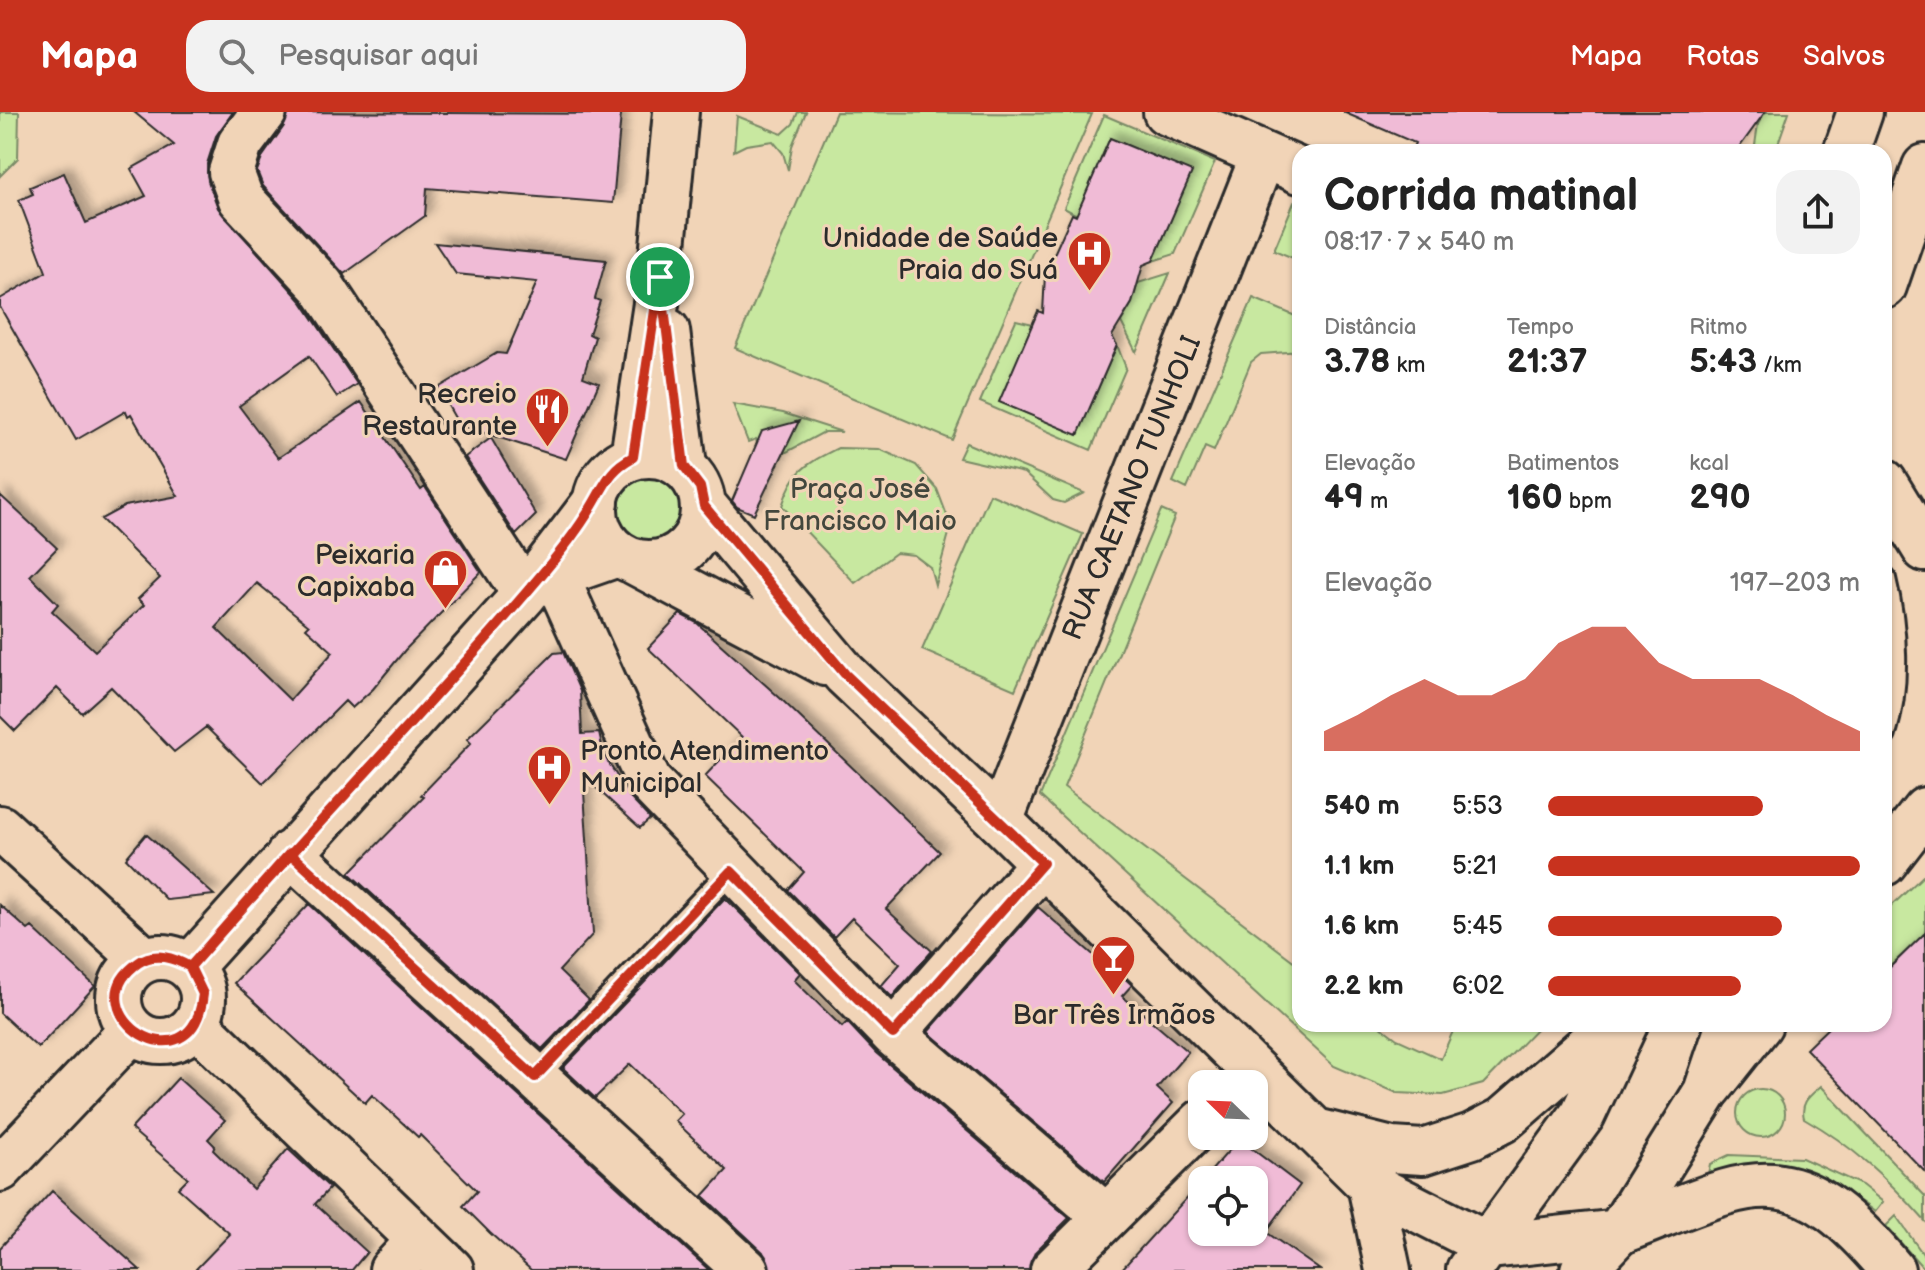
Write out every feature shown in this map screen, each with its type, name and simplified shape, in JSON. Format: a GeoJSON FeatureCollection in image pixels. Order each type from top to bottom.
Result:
{"type":"FeatureCollection","features":[{"type":"Feature","properties":{"kind":"street"},"geometry":{"type":"LineString","coordinates":[[264,112],[240,144],[231,172],[241,199],[322,286],[542,579],[649,782],[731,871],[893,1034],[1105,1216]]}},
{"type":"Feature","properties":{"kind":"street"},"geometry":{"type":"LineString","coordinates":[[633,457],[660,277],[676,112]]}},
{"type":"Feature","properties":{"kind":"street"},"geometry":{"type":"LineString","coordinates":[[1166,112],[1282,163]]}},
{"type":"Feature","properties":{"kind":"street"},"geometry":{"type":"LineString","coordinates":[[1849,144],[1860,112]]}},
{"type":"Feature","properties":{"kind":"street","name":"RUA CAETANO TUNHOLI"},"geometry":{"type":"LineString","coordinates":[[1000,821],[1282,163]]}},
{"type":"Feature","properties":{"kind":"street"},"geometry":{"type":"LineString","coordinates":[[1892,263],[1925,167]]}},
{"type":"Feature","properties":{"kind":"street"},"geometry":{"type":"LineString","coordinates":[[660,277],[684,466]]}},
{"type":"Feature","properties":{"kind":"street"},"geometry":{"type":"LineString","coordinates":[[190,967],[290,853],[542,579],[596,501],[604,480],[617,466],[633,457],[663,456],[684,466],[700,487],[704,506],[700,530],[688,548],[661,563],[627,558],[542,579]]}},
{"type":"Feature","properties":{"kind":"street"},"geometry":{"type":"LineString","coordinates":[[1892,495],[1925,549]]}},
{"type":"Feature","properties":{"kind":"street"},"geometry":{"type":"LineString","coordinates":[[596,501],[595,517],[606,542],[627,558],[845,674]]}},
{"type":"Feature","properties":{"kind":"street"},"geometry":{"type":"LineString","coordinates":[[704,506],[845,674],[1043,863],[1239,1070]]}},
{"type":"Feature","properties":{"kind":"street"},"geometry":{"type":"LineString","coordinates":[[1892,853],[1925,810]]}},
{"type":"Feature","properties":{"kind":"street"},"geometry":{"type":"LineString","coordinates":[[0,828],[143,959]]}},
{"type":"Feature","properties":{"kind":"street"},"geometry":{"type":"LineString","coordinates":[[290,853],[746,1270]]}},
{"type":"Feature","properties":{"kind":"street"},"geometry":{"type":"LineString","coordinates":[[893,1034],[1043,863]]}},
{"type":"Feature","properties":{"kind":"street"},"geometry":{"type":"LineString","coordinates":[[160,956],[176,959],[190,967],[203,994],[196,1024],[185,1034],[158,1042],[132,1030],[122,1017],[118,1000],[121,983],[130,969],[143,959],[160,956]]}},
{"type":"Feature","properties":{"kind":"street"},"geometry":{"type":"LineString","coordinates":[[196,1024],[406,1256],[451,1270]]}},
{"type":"Feature","properties":{"kind":"street"},"geometry":{"type":"LineString","coordinates":[[0,1169],[132,1030]]}},
{"type":"Feature","properties":{"kind":"street"},"geometry":{"type":"LineString","coordinates":[[1313,1130],[1392,1150],[1423,1152],[1472,1136],[1503,1120],[1604,1032]]}},
{"type":"Feature","properties":{"kind":"street"},"geometry":{"type":"LineString","coordinates":[[1480,1258],[1583,1114],[1621,1032]]}},
{"type":"Feature","properties":{"kind":"street"},"geometry":{"type":"LineString","coordinates":[[1706,1092],[1726,1032]]}},
{"type":"Feature","properties":{"kind":"street"},"geometry":{"type":"LineString","coordinates":[[1583,1270],[1619,1232],[1706,1092],[1754,1032]]}},
{"type":"Feature","properties":{"kind":"street"},"geometry":{"type":"LineString","coordinates":[[1268,1095],[1313,1130],[1370,1185],[1480,1258],[1619,1232],[1735,1188],[1769,1184],[1798,1188],[1828,1204],[1862,1234],[1892,1270]]}},
{"type":"Feature","properties":{"kind":"street"},"geometry":{"type":"LineString","coordinates":[[1053,1270],[1188,1136]]}},
{"type":"Feature","properties":{"kind":"street"},"geometry":{"type":"LineString","coordinates":[[1370,1185],[1388,1270]]}},
{"type":"Feature","properties":{"kind":"lane"},"geometry":{"type":"LineString","coordinates":[[1892,644],[1892,686]]}},
{"type":"Feature","properties":{"kind":"lane"},"geometry":{"type":"LineString","coordinates":[[535,1077],[731,871]]}},
{"type":"Feature","properties":{"kind":"green space"},"geometry":{"type":"Polygon","coordinates":[[[0,112],[19,112],[18,158],[0,176],[0,112]]]}},
{"type":"Feature","properties":{"kind":"green space"},"geometry":{"type":"Polygon","coordinates":[[[798,112],[806,112],[792,146],[788,170],[783,153],[773,141],[746,145],[734,151],[737,116],[782,134],[793,124],[798,112]]]}},
{"type":"Feature","properties":{"kind":"green space"},"geometry":{"type":"Polygon","coordinates":[[[836,112],[1092,114],[952,440],[735,348],[836,112]]]}},
{"type":"Feature","properties":{"kind":"green space"},"geometry":{"type":"Polygon","coordinates":[[[1765,112],[1789,112],[1778,144],[1755,144],[1758,124],[1765,112]]]}},
{"type":"Feature","properties":{"kind":"green space"},"geometry":{"type":"Polygon","coordinates":[[[1104,115],[1215,162],[1175,254],[1153,261],[1191,172],[1110,138],[1077,215],[1064,208],[1104,115]]]}},
{"type":"Feature","properties":{"kind":"green space"},"geometry":{"type":"Polygon","coordinates":[[[1292,207],[1292,258],[1274,250],[1292,207]]]}},
{"type":"Feature","properties":{"kind":"green space"},"geometry":{"type":"Polygon","coordinates":[[[1170,273],[1136,352],[1121,322],[1132,303],[1138,283],[1170,273]]]}},
{"type":"Feature","properties":{"kind":"green space"},"geometry":{"type":"Polygon","coordinates":[[[1253,298],[1292,315],[1292,352],[1261,354],[1251,362],[1214,451],[1205,447],[1187,489],[1173,482],[1253,298]]]}},
{"type":"Feature","properties":{"kind":"green space"},"geometry":{"type":"Polygon","coordinates":[[[1016,320],[1033,324],[1000,402],[1078,435],[1117,345],[1126,368],[1091,450],[980,402],[1016,320]]]}},
{"type":"Feature","properties":{"kind":"green space"},"geometry":{"type":"Polygon","coordinates":[[[733,404],[783,413],[842,432],[824,432],[783,454],[758,448],[756,439],[748,442],[733,404]]]}},
{"type":"Feature","properties":{"kind":"green space"},"geometry":{"type":"Polygon","coordinates":[[[966,443],[1084,493],[1064,503],[1053,500],[1024,473],[959,458],[966,443]]]}},
{"type":"Feature","properties":{"kind":"green space","name":"Praça José Francisco Maio"},"geometry":{"type":"Polygon","coordinates":[[[838,448],[879,449],[916,465],[937,489],[951,526],[935,585],[930,567],[914,555],[896,553],[855,583],[782,506],[796,476],[817,459],[838,448]]]}},
{"type":"Feature","properties":{"kind":"green space"},"geometry":{"type":"Polygon","coordinates":[[[651,476],[675,486],[685,510],[675,534],[651,544],[627,534],[617,510],[627,486],[651,476]]]}},
{"type":"Feature","properties":{"kind":"green space"},"geometry":{"type":"Polygon","coordinates":[[[990,494],[1083,534],[1015,690],[922,650],[990,494]]]}},
{"type":"Feature","properties":{"kind":"green space"},"geometry":{"type":"Polygon","coordinates":[[[1161,510],[1175,516],[1064,787],[1292,960],[1292,1027],[1040,796],[1161,510]]]}},
{"type":"Feature","properties":{"kind":"green space"},"geometry":{"type":"Polygon","coordinates":[[[1925,874],[1925,933],[1892,964],[1892,905],[1925,874]]]}},
{"type":"Feature","properties":{"kind":"green space"},"geometry":{"type":"Polygon","coordinates":[[[1297,1032],[1388,1032],[1441,1059],[1453,1032],[1533,1032],[1483,1084],[1443,1095],[1397,1093],[1334,1066],[1297,1032]]]}},
{"type":"Feature","properties":{"kind":"green space"},"geometry":{"type":"Polygon","coordinates":[[[1821,1086],[1925,1196],[1925,1221],[1869,1164],[1804,1118],[1805,1103],[1821,1086]]]}},
{"type":"Feature","properties":{"kind":"green space"},"geometry":{"type":"Polygon","coordinates":[[[1761,1089],[1778,1096],[1785,1113],[1778,1130],[1761,1137],[1744,1130],[1737,1113],[1744,1096],[1761,1089]]]}},
{"type":"Feature","properties":{"kind":"green space"},"geometry":{"type":"Polygon","coordinates":[[[1729,1155],[1802,1158],[1862,1185],[1883,1202],[1875,1212],[1835,1186],[1796,1174],[1755,1170],[1708,1174],[1710,1164],[1729,1155]]]}},
{"type":"Feature","properties":{"kind":"green space"},"geometry":{"type":"Polygon","coordinates":[[[1896,1216],[1925,1257],[1925,1270],[1886,1226],[1896,1216]]]}},
{"type":"Feature","properties":{"kind":"building"},"geometry":{"type":"Polygon","coordinates":[[[134,112],[233,112],[216,136],[207,164],[208,181],[218,208],[302,302],[357,384],[337,397],[309,356],[239,406],[278,458],[361,402],[421,490],[425,487],[481,572],[405,650],[373,689],[352,708],[345,701],[263,783],[206,727],[174,752],[111,687],[82,713],[57,688],[15,731],[0,716],[0,495],[57,548],[30,576],[58,604],[52,611],[95,651],[144,605],[138,599],[160,578],[101,519],[125,506],[178,496],[131,414],[128,416],[126,411],[76,440],[0,307],[0,299],[46,272],[19,200],[33,194],[30,187],[64,173],[86,223],[146,196],[131,169],[174,145],[134,112]],[[257,583],[216,628],[290,700],[333,652],[306,628],[309,625],[257,583]]]}},
{"type":"Feature","properties":{"kind":"building"},"geometry":{"type":"Polygon","coordinates":[[[288,112],[621,114],[613,203],[427,188],[425,216],[344,274],[263,186],[257,171],[263,156],[284,126],[288,112]]]}},
{"type":"Feature","properties":{"kind":"building"},"geometry":{"type":"Polygon","coordinates":[[[1343,112],[1765,112],[1742,144],[1415,143],[1343,112]]]}},
{"type":"Feature","properties":{"kind":"building","name":"Unidade de Saúde Praia do Suá"},"geometry":{"type":"Polygon","coordinates":[[[1110,138],[1192,172],[1153,261],[1143,265],[1132,303],[1112,336],[1117,345],[1078,435],[999,402],[1038,311],[1043,313],[1045,274],[1072,214],[1076,216],[1110,138]]]}},
{"type":"Feature","properties":{"kind":"building"},"geometry":{"type":"Polygon","coordinates":[[[435,243],[606,260],[595,299],[600,301],[589,334],[595,337],[583,377],[599,383],[566,459],[459,425],[438,388],[497,353],[506,354],[537,282],[456,274],[435,243]]]}},
{"type":"Feature","properties":{"kind":"building"},"geometry":{"type":"Polygon","coordinates":[[[799,421],[754,514],[737,507],[732,501],[762,431],[799,421]]]}},
{"type":"Feature","properties":{"kind":"building"},"geometry":{"type":"Polygon","coordinates":[[[491,438],[536,515],[516,535],[465,457],[491,438]]]}},
{"type":"Feature","properties":{"kind":"building"},"geometry":{"type":"Polygon","coordinates":[[[680,614],[697,623],[780,698],[940,852],[886,909],[932,951],[892,997],[881,986],[900,964],[852,918],[834,937],[788,890],[804,872],[705,776],[742,737],[648,648],[680,614]]]}},
{"type":"Feature","properties":{"kind":"building"},"geometry":{"type":"Polygon","coordinates":[[[563,652],[580,691],[582,734],[599,733],[604,755],[631,799],[650,819],[640,828],[583,776],[593,934],[559,971],[589,1000],[542,1049],[349,873],[424,797],[421,795],[471,743],[467,739],[554,653],[563,652]]]}},
{"type":"Feature","properties":{"kind":"building"},"geometry":{"type":"Polygon","coordinates":[[[146,834],[214,895],[167,900],[126,858],[146,834]]]}},
{"type":"Feature","properties":{"kind":"building"},"geometry":{"type":"Polygon","coordinates":[[[725,898],[800,973],[794,980],[842,1027],[847,1022],[876,1053],[1069,1218],[1035,1252],[1029,1270],[770,1270],[763,1252],[703,1196],[727,1170],[675,1121],[682,1114],[630,1064],[595,1098],[563,1068],[725,898]]]}},
{"type":"Feature","properties":{"kind":"building"},"geometry":{"type":"Polygon","coordinates":[[[309,904],[709,1270],[531,1270],[490,1233],[463,1206],[477,1191],[420,1135],[418,1137],[372,1095],[365,1103],[234,983],[309,904]]]}},
{"type":"Feature","properties":{"kind":"building"},"geometry":{"type":"Polygon","coordinates":[[[0,905],[28,930],[32,927],[95,986],[38,1048],[0,1013],[0,905]]]}},
{"type":"Feature","properties":{"kind":"building"},"geometry":{"type":"Polygon","coordinates":[[[1038,907],[1132,985],[1122,996],[1188,1052],[1157,1088],[1173,1103],[1104,1182],[928,1032],[1038,907]]]}},
{"type":"Feature","properties":{"kind":"building"},"geometry":{"type":"Polygon","coordinates":[[[1925,933],[1925,1172],[1806,1049],[1824,1032],[1892,1032],[1892,965],[1925,933]]]}},
{"type":"Feature","properties":{"kind":"building"},"geometry":{"type":"Polygon","coordinates":[[[178,1078],[225,1120],[208,1139],[215,1146],[213,1150],[253,1189],[288,1149],[330,1188],[315,1204],[367,1252],[352,1270],[195,1270],[230,1234],[178,1188],[188,1178],[131,1129],[178,1078]]]}},
{"type":"Feature","properties":{"kind":"building"},"geometry":{"type":"Polygon","coordinates":[[[1229,1150],[1254,1150],[1300,1185],[1268,1229],[1268,1166],[1215,1166],[1229,1150]]]}},
{"type":"Feature","properties":{"kind":"building"},"geometry":{"type":"Polygon","coordinates":[[[52,1191],[140,1270],[0,1270],[0,1248],[52,1191]]]}},
{"type":"Feature","properties":{"kind":"building"},"geometry":{"type":"Polygon","coordinates":[[[1188,1196],[1188,1246],[1268,1246],[1268,1233],[1320,1270],[1121,1270],[1188,1196]]]}},
{"type":"Feature","properties":{"kind":"place","name":"Unidade de Saúde Praia do Suá"},"geometry":{"type":"Point","coordinates":[1089,293]}},
{"type":"Feature","properties":{"kind":"place","name":"Recreio Restaurante"},"geometry":{"type":"Point","coordinates":[548,449]}},
{"type":"Feature","properties":{"kind":"place","name":"Peixaria Capixaba"},"geometry":{"type":"Point","coordinates":[446,610]}},
{"type":"Feature","properties":{"kind":"place","name":"Pronto Atendimento Municipal"},"geometry":{"type":"Point","coordinates":[549,806]}},
{"type":"Feature","properties":{"kind":"place","name":"Bar Três Irmãos"},"geometry":{"type":"Point","coordinates":[1114,997]}},
{"type":"Feature","properties":{"kind":"route"},"geometry":{"type":"LineString","coordinates":[[660,277],[633,457],[617,466],[604,480],[596,501],[525,594],[290,853],[190,967],[199,980],[203,994],[202,1009],[196,1024],[172,1040],[158,1042],[144,1039],[122,1017],[118,1000],[121,983],[130,969],[143,959],[160,956],[176,959],[190,967],[240,910],[290,853],[535,1077],[731,871],[893,1034],[1043,863],[845,674],[704,506],[700,487],[684,466],[660,277]]}}]}
